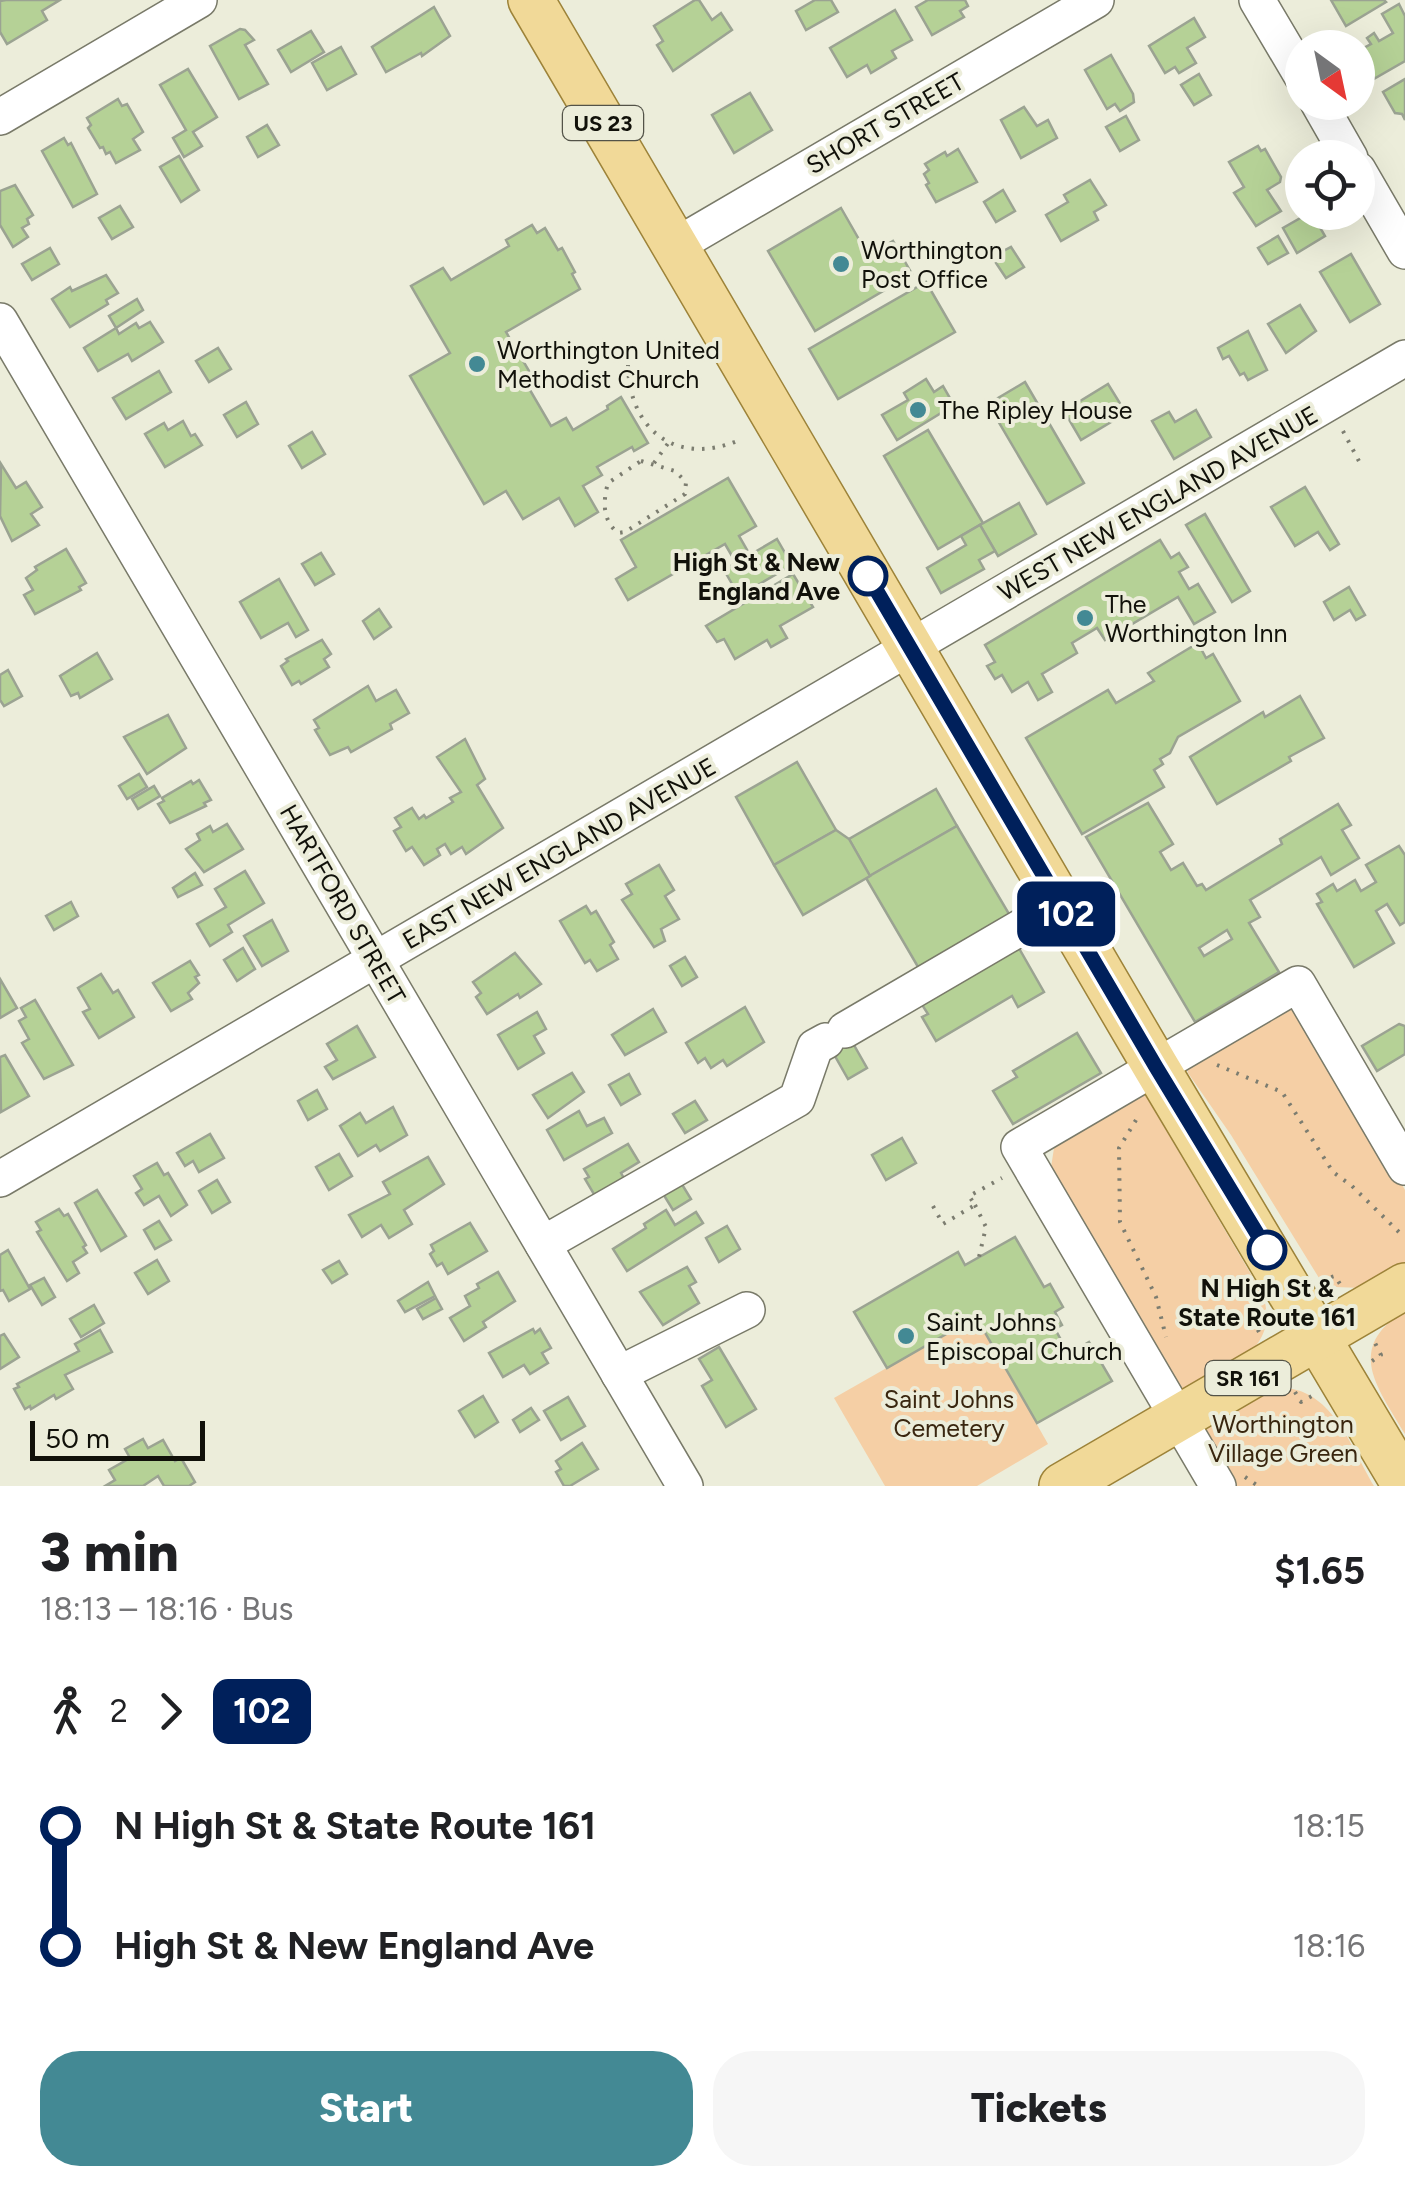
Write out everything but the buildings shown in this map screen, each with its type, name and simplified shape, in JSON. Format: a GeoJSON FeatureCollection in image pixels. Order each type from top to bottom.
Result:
{"type":"FeatureCollection","features":[{"type":"Feature","properties":{"kind":"main road","name":"US 23"},"geometry":{"type":"LineString","coordinates":[[531,0],[1405,1485]]}},
{"type":"Feature","properties":{"kind":"main road","name":"SR 161"},"geometry":{"type":"LineString","coordinates":[[1062,1486],[1405,1286]]}},
{"type":"Feature","properties":{"kind":"street"},"geometry":{"type":"LineString","coordinates":[[0,117],[200,0]]}},
{"type":"Feature","properties":{"kind":"street","name":"SHORT STREET"},"geometry":{"type":"LineString","coordinates":[[675,246],[1096,0]]}},
{"type":"Feature","properties":{"kind":"street"},"geometry":{"type":"LineString","coordinates":[[1258,0],[1285,47]]}},
{"type":"Feature","properties":{"kind":"street"},"geometry":{"type":"LineString","coordinates":[[1375,199],[1405,251]]}},
{"type":"Feature","properties":{"kind":"street","name":"HARTFORD STREET"},"geometry":{"type":"LineString","coordinates":[[0,321],[685,1486]]}},
{"type":"Feature","properties":{"kind":"street","name":"WEST NEW ENGLAND AVENUE"},"geometry":{"type":"LineString","coordinates":[[910,647],[1405,358]]}},
{"type":"Feature","properties":{"kind":"street","name":"EAST NEW ENGLAND AVENUE"},"geometry":{"type":"LineString","coordinates":[[0,1179],[910,647]]}},
{"type":"Feature","properties":{"kind":"street"},"geometry":{"type":"LineString","coordinates":[[543,1244],[798,1099],[815,1047],[1061,904]]}},
{"type":"Feature","properties":{"kind":"street"},"geometry":{"type":"LineString","coordinates":[[1218,1486],[1019,1147],[1298,984],[1405,1167]]}},
{"type":"Feature","properties":{"kind":"street"},"geometry":{"type":"LineString","coordinates":[[619,1374],[747,1310]]}},
{"type":"Feature","properties":{"kind":"path"},"geometry":{"type":"LineString","coordinates":[[628,365],[633,402],[641,418],[669,442],[704,450],[738,441]]}},
{"type":"Feature","properties":{"kind":"path"},"geometry":{"type":"LineString","coordinates":[[1343,431],[1361,465]]}},
{"type":"Feature","properties":{"kind":"path"},"geometry":{"type":"LineString","coordinates":[[654,463],[669,442]]}},
{"type":"Feature","properties":{"kind":"path"},"geometry":{"type":"LineString","coordinates":[[641,461],[654,463],[682,476],[685,494],[625,532],[618,532],[607,521],[608,483],[641,461]]}},
{"type":"Feature","properties":{"kind":"path"},"geometry":{"type":"LineString","coordinates":[[1211,1063],[1282,1092],[1333,1172],[1403,1236]]}},
{"type":"Feature","properties":{"kind":"path"},"geometry":{"type":"LineString","coordinates":[[1136,1120],[1119,1148],[1120,1222],[1156,1296],[1169,1352]]}},
{"type":"Feature","properties":{"kind":"path"},"geometry":{"type":"LineString","coordinates":[[975,1205],[986,1227],[979,1258]]}},
{"type":"Feature","properties":{"kind":"path"},"geometry":{"type":"LineString","coordinates":[[1321,1280],[1335,1276],[1343,1288]]}},
{"type":"Feature","properties":{"kind":"path"},"geometry":{"type":"LineString","coordinates":[[1254,1323],[1267,1315]]}},
{"type":"Feature","properties":{"kind":"path"},"geometry":{"type":"LineString","coordinates":[[1372,1361],[1381,1355],[1375,1342]]}},
{"type":"Feature","properties":{"kind":"path"},"geometry":{"type":"LineString","coordinates":[[1292,1388],[1301,1402],[1313,1396]]}},
{"type":"Feature","properties":{"kind":"green space"},"geometry":{"type":"Polygon","coordinates":[[[1287,1009],[1310,1024],[1405,1190],[1405,1266],[1362,1288],[1335,1287],[1319,1278],[1188,1073],[1187,1068],[1287,1009]]]}},
{"type":"Feature","properties":{"kind":"green space","name":"Worthington Village Green"},"geometry":{"type":"Polygon","coordinates":[[[1144,1093],[1262,1293],[1267,1313],[1257,1345],[1245,1357],[1181,1394],[1050,1174],[1054,1148],[1061,1137],[1144,1093]]]}},
{"type":"Feature","properties":{"kind":"green space","name":"Worthington Village Green"},"geometry":{"type":"Polygon","coordinates":[[[1405,1311],[1405,1434],[1377,1385],[1371,1354],[1375,1339],[1386,1325],[1405,1311]]]}},
{"type":"Feature","properties":{"kind":"green space","name":"Saint Johns Cemetery"},"geometry":{"type":"Polygon","coordinates":[[[976,1317],[1048,1444],[977,1486],[885,1486],[834,1398],[976,1317]]]}},
{"type":"Feature","properties":{"kind":"green space","name":"Worthington Village Green"},"geometry":{"type":"Polygon","coordinates":[[[1285,1388],[1316,1399],[1328,1411],[1374,1486],[1229,1486],[1205,1431],[1259,1395],[1285,1388]]]}},
{"type":"Feature","properties":{"kind":"bus line","name":"102"},"geometry":{"type":"LineString","coordinates":[[868,576],[1267,1250]]}},
{"type":"Feature","properties":{"kind":"place","name":"Worthington Post Office"},"geometry":{"type":"Point","coordinates":[841,264]}},
{"type":"Feature","properties":{"kind":"place","name":"Worthington United Methodist Church"},"geometry":{"type":"Point","coordinates":[477,364]}},
{"type":"Feature","properties":{"kind":"place","name":"The Ripley House"},"geometry":{"type":"Point","coordinates":[918,410]}},
{"type":"Feature","properties":{"kind":"place","name":"High St & New England Ave"},"geometry":{"type":"Point","coordinates":[868,576]}},
{"type":"Feature","properties":{"kind":"place","name":"The Worthington Inn"},"geometry":{"type":"Point","coordinates":[1085,618]}},
{"type":"Feature","properties":{"kind":"place","name":"N High St & State Route 161"},"geometry":{"type":"Point","coordinates":[1267,1250]}},
{"type":"Feature","properties":{"kind":"place","name":"Saint Johns Episcopal Church"},"geometry":{"type":"Point","coordinates":[906,1336]}}]}
